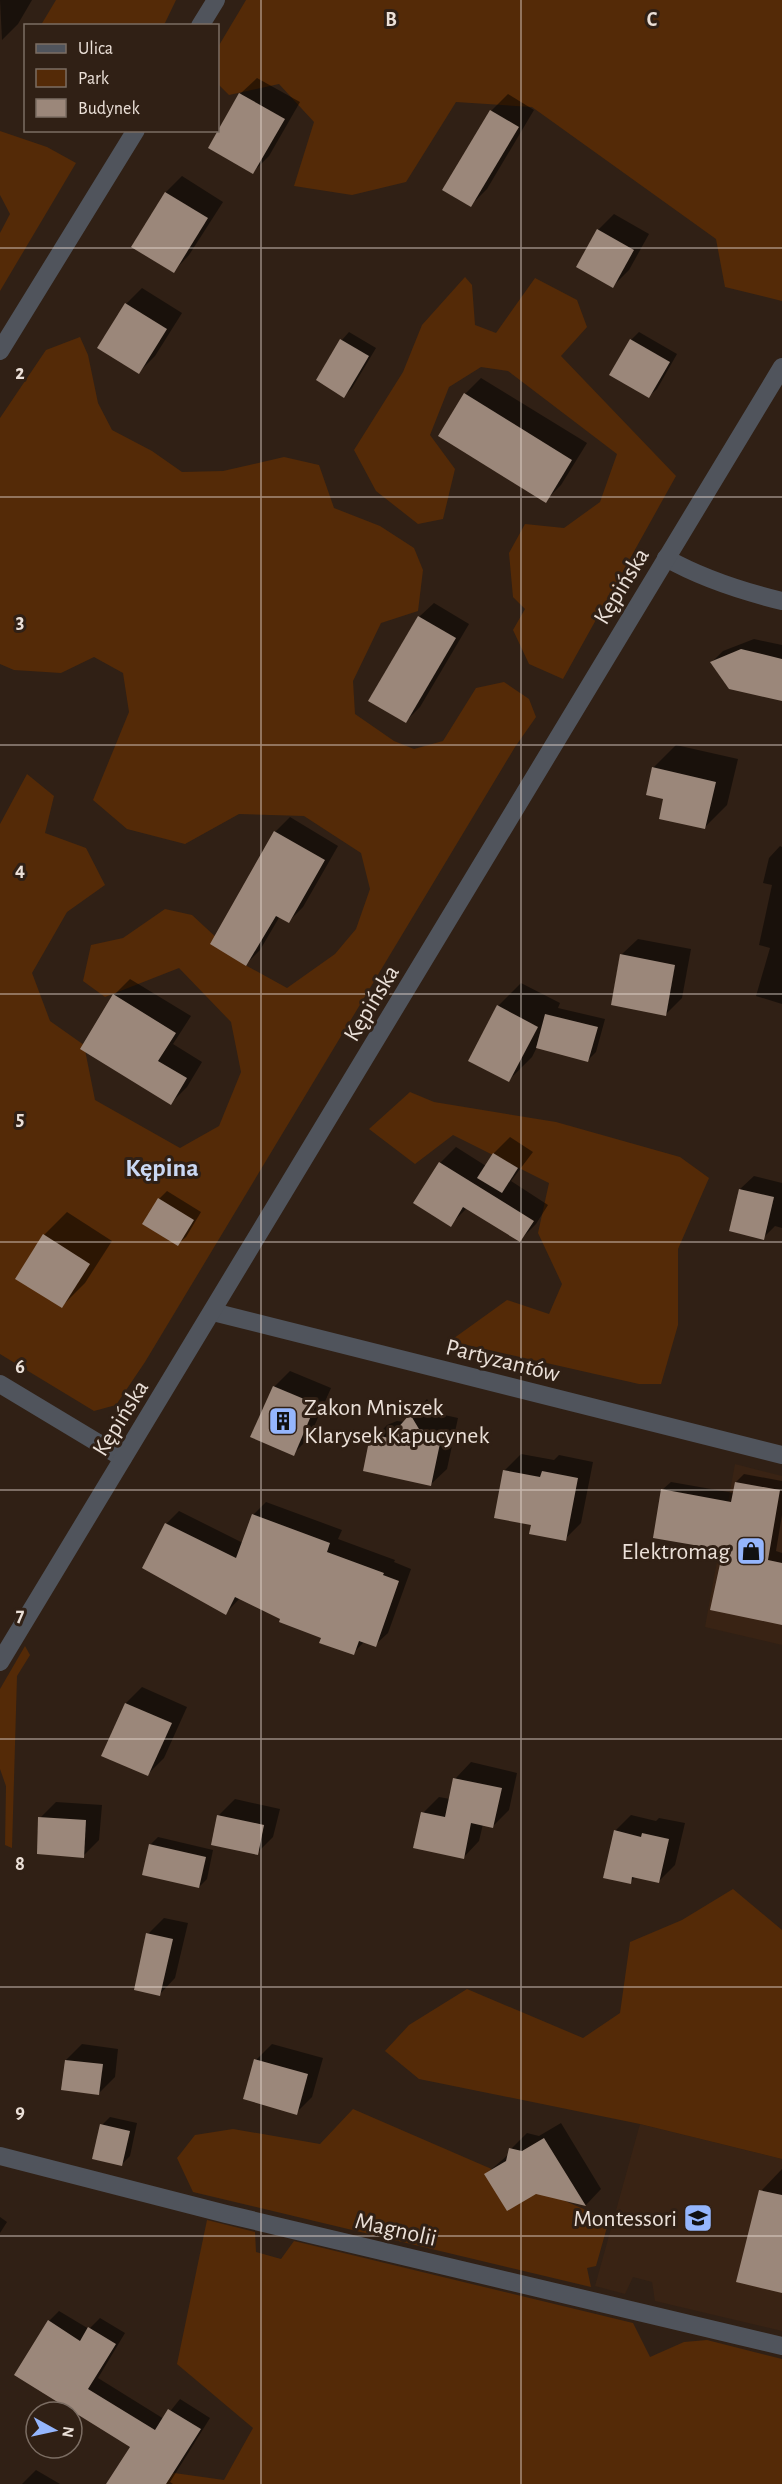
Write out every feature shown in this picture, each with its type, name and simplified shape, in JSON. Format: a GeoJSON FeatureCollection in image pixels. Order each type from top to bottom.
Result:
{"type":"FeatureCollection","features":[{"type":"Feature","properties":{"kind":"street"},"geometry":{"type":"LineString","coordinates":[[201,24],[216,0]]}},
{"type":"Feature","properties":{"kind":"street"},"geometry":{"type":"LineString","coordinates":[[0,351],[135,132]]}},
{"type":"Feature","properties":{"kind":"street","name":"Kępińska"},"geometry":{"type":"LineString","coordinates":[[0,1662],[782,367]]}},
{"type":"Feature","properties":{"kind":"street"},"geometry":{"type":"LineString","coordinates":[[666,558],[698,576],[735,589],[782,601]]}},
{"type":"Feature","properties":{"kind":"street","name":"Partyzantów"},"geometry":{"type":"LineString","coordinates":[[213,1312],[782,1455]]}},
{"type":"Feature","properties":{"kind":"street"},"geometry":{"type":"LineString","coordinates":[[0,1384],[123,1458]]}},
{"type":"Feature","properties":{"kind":"street","name":"Magnolii"},"geometry":{"type":"LineString","coordinates":[[0,2156],[226,2214],[782,2346]]}},
{"type":"Feature","properties":{"kind":"shaded area","name":"Elektromag"},"geometry":{"type":"Polygon","coordinates":[[[735,1464],[782,1476],[782,1645],[705,1627],[735,1464]]]}},
{"type":"Feature","properties":{"kind":"shaded area","name":"Montessori"},"geometry":{"type":"Polygon","coordinates":[[[640,2124],[782,2159],[782,2331],[655,2301],[652,2282],[633,2277],[625,2294],[595,2286],[640,2124]]]}},
{"type":"Feature","properties":{"kind":"green space"},"geometry":{"type":"Polygon","coordinates":[[[56,0],[176,0],[164,24],[42,24],[56,0]]]}},
{"type":"Feature","properties":{"kind":"green space"},"geometry":{"type":"Polygon","coordinates":[[[246,0],[782,0],[782,301],[725,287],[716,239],[532,107],[456,102],[406,182],[352,195],[294,186],[314,122],[279,84],[229,95],[219,85],[219,45],[246,0]]]}},
{"type":"Feature","properties":{"kind":"green space"},"geometry":{"type":"Polygon","coordinates":[[[0,131],[47,147],[76,163],[0,291],[0,233],[10,214],[0,195],[0,131]]]}},
{"type":"Feature","properties":{"kind":"green space"},"geometry":{"type":"Polygon","coordinates":[[[465,277],[472,285],[475,325],[496,333],[535,278],[577,300],[587,327],[561,356],[676,476],[563,679],[529,664],[513,630],[525,609],[513,597],[509,553],[525,524],[564,528],[600,502],[617,454],[508,371],[481,367],[449,387],[430,435],[455,469],[443,519],[418,524],[376,491],[354,450],[403,372],[422,325],[465,277]]]}},
{"type":"Feature","properties":{"kind":"green space"},"geometry":{"type":"Polygon","coordinates":[[[80,337],[88,355],[98,403],[112,430],[152,451],[182,472],[223,471],[284,457],[319,465],[334,508],[380,526],[414,548],[423,570],[418,611],[381,623],[353,681],[355,714],[394,741],[414,749],[443,741],[476,688],[504,682],[529,699],[536,717],[515,747],[145,1362],[116,1405],[94,1411],[0,1354],[0,824],[27,774],[54,796],[45,833],[86,848],[105,885],[67,912],[32,973],[50,1021],[84,1045],[95,1100],[180,1148],[219,1126],[241,1072],[231,1022],[179,968],[105,997],[83,981],[91,945],[123,938],[165,909],[192,915],[247,966],[287,988],[335,954],[356,929],[370,889],[361,853],[304,816],[239,814],[185,844],[127,829],[93,800],[129,712],[123,673],[94,657],[61,673],[14,670],[0,664],[0,418],[46,350],[80,337]]]}},
{"type":"Feature","properties":{"kind":"green space"},"geometry":{"type":"Polygon","coordinates":[[[410,1092],[434,1102],[556,1122],[680,1157],[709,1178],[678,1249],[678,1325],[661,1384],[639,1384],[450,1341],[507,1300],[549,1314],[562,1284],[538,1233],[549,1183],[453,1135],[415,1164],[369,1129],[410,1092]]]}},
{"type":"Feature","properties":{"kind":"green space"},"geometry":{"type":"Polygon","coordinates":[[[25,1646],[30,1655],[17,1676],[12,1848],[5,1845],[6,1786],[0,1769],[0,1689],[25,1646]]]}},
{"type":"Feature","properties":{"kind":"green space"},"geometry":{"type":"Polygon","coordinates":[[[733,1889],[782,1930],[782,2159],[640,2124],[419,2079],[385,2051],[409,2025],[467,1989],[583,2038],[620,2013],[630,1942],[682,1920],[733,1889]]]}},
{"type":"Feature","properties":{"kind":"green space"},"geometry":{"type":"Polygon","coordinates":[[[353,2109],[609,2220],[596,2266],[587,2268],[591,2287],[193,2192],[177,2158],[195,2135],[233,2129],[320,2144],[353,2109]]]}},
{"type":"Feature","properties":{"kind":"green space"},"geometry":{"type":"Polygon","coordinates":[[[207,2220],[255,2232],[256,2252],[281,2259],[294,2241],[633,2323],[650,2357],[684,2342],[707,2340],[782,2359],[782,2484],[160,2484],[167,2472],[224,2480],[253,2428],[177,2364],[207,2220]]]}},
{"type":"Feature","properties":{"kind":"building"},"geometry":{"type":"Polygon","coordinates":[[[239,93],[285,119],[253,174],[208,148],[239,93]]]}},
{"type":"Feature","properties":{"kind":"building"},"geometry":{"type":"Polygon","coordinates":[[[490,110],[519,127],[471,207],[442,190],[490,110]]]}},
{"type":"Feature","properties":{"kind":"building"},"geometry":{"type":"Polygon","coordinates":[[[165,192],[208,218],[174,273],[131,247],[165,192]]]}},
{"type":"Feature","properties":{"kind":"building"},"geometry":{"type":"Polygon","coordinates":[[[597,229],[634,250],[613,288],[576,267],[597,229]]]}},
{"type":"Feature","properties":{"kind":"building"},"geometry":{"type":"Polygon","coordinates":[[[125,303],[167,329],[139,374],[97,348],[125,303]]]}},
{"type":"Feature","properties":{"kind":"building"},"geometry":{"type":"Polygon","coordinates":[[[340,339],[369,356],[344,398],[316,380],[340,339]]]}},
{"type":"Feature","properties":{"kind":"building"},"geometry":{"type":"Polygon","coordinates":[[[630,339],[670,362],[649,398],[609,375],[630,339]]]}},
{"type":"Feature","properties":{"kind":"building"},"geometry":{"type":"Polygon","coordinates":[[[464,393],[572,460],[546,503],[438,436],[464,393]]]}},
{"type":"Feature","properties":{"kind":"building"},"geometry":{"type":"Polygon","coordinates":[[[418,616],[456,638],[406,723],[368,701],[418,616]]]}},
{"type":"Feature","properties":{"kind":"building"},"geometry":{"type":"Polygon","coordinates":[[[741,649],[782,659],[782,701],[729,689],[710,662],[741,649]]]}},
{"type":"Feature","properties":{"kind":"building"},"geometry":{"type":"Polygon","coordinates":[[[652,767],[716,782],[705,829],[659,819],[663,799],[646,795],[652,767]]]}},
{"type":"Feature","properties":{"kind":"building"},"geometry":{"type":"Polygon","coordinates":[[[274,831],[325,860],[289,923],[276,916],[246,966],[210,944],[274,831]]]}},
{"type":"Feature","properties":{"kind":"building"},"geometry":{"type":"Polygon","coordinates":[[[620,954],[675,965],[666,1016],[611,1005],[620,954]]]}},
{"type":"Feature","properties":{"kind":"building"},"geometry":{"type":"Polygon","coordinates":[[[113,994],[176,1033],[158,1061],[187,1078],[171,1105],[80,1049],[113,994]]]}},
{"type":"Feature","properties":{"kind":"building"},"geometry":{"type":"Polygon","coordinates":[[[497,1005],[538,1027],[509,1082],[468,1061],[497,1005]]]}},
{"type":"Feature","properties":{"kind":"building"},"geometry":{"type":"Polygon","coordinates":[[[545,1014],[598,1027],[588,1062],[536,1048],[545,1014]]]}},
{"type":"Feature","properties":{"kind":"building"},"geometry":{"type":"Polygon","coordinates":[[[493,1153],[518,1168],[502,1193],[477,1178],[493,1153]]]}},
{"type":"Feature","properties":{"kind":"building"},"geometry":{"type":"Polygon","coordinates":[[[439,1162],[534,1221],[520,1242],[463,1207],[451,1227],[413,1203],[439,1162]]]}},
{"type":"Feature","properties":{"kind":"building"},"geometry":{"type":"Polygon","coordinates":[[[739,1189],[774,1197],[764,1240],[729,1231],[739,1189]]]}},
{"type":"Feature","properties":{"kind":"building"},"geometry":{"type":"Polygon","coordinates":[[[158,1198],[194,1220],[178,1246],[142,1224],[158,1198]]]}},
{"type":"Feature","properties":{"kind":"building"},"geometry":{"type":"Polygon","coordinates":[[[43,1234],[90,1264],[62,1308],[15,1279],[43,1234]]]}},
{"type":"Feature","properties":{"kind":"building","name":"Zakon Mniszek Klarysek Kapucynek"},"geometry":{"type":"Polygon","coordinates":[[[273,1386],[316,1404],[294,1456],[250,1437],[273,1386]]]}},
{"type":"Feature","properties":{"kind":"building"},"geometry":{"type":"Polygon","coordinates":[[[410,1414],[419,1429],[442,1434],[431,1486],[363,1471],[369,1441],[380,1436],[389,1438],[410,1414]]]}},
{"type":"Feature","properties":{"kind":"building"},"geometry":{"type":"Polygon","coordinates":[[[503,1470],[540,1477],[542,1471],[578,1478],[566,1541],[529,1534],[531,1525],[494,1518],[503,1470]]]}},
{"type":"Feature","properties":{"kind":"building","name":"Elektromag"},"geometry":{"type":"Polygon","coordinates":[[[735,1482],[780,1490],[768,1560],[782,1563],[782,1625],[710,1610],[723,1550],[653,1538],[661,1489],[731,1502],[735,1482]]]}},
{"type":"Feature","properties":{"kind":"building"},"geometry":{"type":"Polygon","coordinates":[[[252,1514],[330,1543],[327,1552],[384,1573],[383,1575],[399,1581],[376,1647],[359,1641],[354,1655],[319,1643],[321,1638],[279,1622],[280,1619],[235,1597],[226,1615],[142,1568],[165,1523],[236,1558],[252,1514]]]}},
{"type":"Feature","properties":{"kind":"building"},"geometry":{"type":"Polygon","coordinates":[[[125,1703],[172,1723],[148,1776],[101,1756],[125,1703]]]}},
{"type":"Feature","properties":{"kind":"building"},"geometry":{"type":"Polygon","coordinates":[[[453,1778],[502,1788],[493,1828],[471,1823],[464,1859],[413,1848],[421,1812],[445,1817],[453,1778]]]}},
{"type":"Feature","properties":{"kind":"building"},"geometry":{"type":"Polygon","coordinates":[[[217,1815],[264,1825],[258,1855],[211,1845],[217,1815]]]}},
{"type":"Feature","properties":{"kind":"building"},"geometry":{"type":"Polygon","coordinates":[[[38,1817],[86,1820],[84,1858],[37,1854],[38,1817]]]}},
{"type":"Feature","properties":{"kind":"building"},"geometry":{"type":"Polygon","coordinates":[[[614,1830],[641,1837],[642,1833],[669,1839],[659,1883],[632,1877],[631,1884],[603,1878],[614,1830]]]}},
{"type":"Feature","properties":{"kind":"building"},"geometry":{"type":"Polygon","coordinates":[[[149,1844],[206,1857],[199,1888],[142,1875],[149,1844]]]}},
{"type":"Feature","properties":{"kind":"building"},"geometry":{"type":"Polygon","coordinates":[[[146,1933],[173,1939],[160,1996],[134,1990],[146,1933]]]}},
{"type":"Feature","properties":{"kind":"building"},"geometry":{"type":"Polygon","coordinates":[[[254,2059],[308,2074],[297,2115],[243,2099],[254,2059]]]}},
{"type":"Feature","properties":{"kind":"building"},"geometry":{"type":"Polygon","coordinates":[[[65,2060],[103,2064],[99,2095],[61,2090],[65,2060]]]}},
{"type":"Feature","properties":{"kind":"building"},"geometry":{"type":"Polygon","coordinates":[[[100,2124],[130,2131],[122,2166],[92,2159],[100,2124]]]}},
{"type":"Feature","properties":{"kind":"building"},"geometry":{"type":"Polygon","coordinates":[[[544,2138],[586,2206],[536,2194],[507,2211],[484,2174],[506,2161],[509,2148],[522,2151],[544,2138]]]}},
{"type":"Feature","properties":{"kind":"building"},"geometry":{"type":"Polygon","coordinates":[[[759,2190],[782,2195],[782,2293],[736,2282],[759,2190]]]}},
{"type":"Feature","properties":{"kind":"building"},"geometry":{"type":"Polygon","coordinates":[[[48,2320],[80,2341],[88,2327],[116,2344],[88,2389],[155,2430],[168,2409],[201,2429],[166,2484],[106,2484],[130,2447],[84,2418],[84,2400],[54,2400],[14,2375],[48,2320]]]}},
{"type":"Feature","properties":{"kind":"place","name":"Zakon Mniszek Klarysek Kapucynek"},"geometry":{"type":"Point","coordinates":[283,1421]}},
{"type":"Feature","properties":{"kind":"place","name":"Elektromag"},"geometry":{"type":"Point","coordinates":[751,1551]}},
{"type":"Feature","properties":{"kind":"place","name":"Montessori"},"geometry":{"type":"Point","coordinates":[698,2218]}},
{"type":"Feature","properties":{"kind":"district","name":"Kępina"},"geometry":{"type":"Point","coordinates":[162,1167]}}]}
